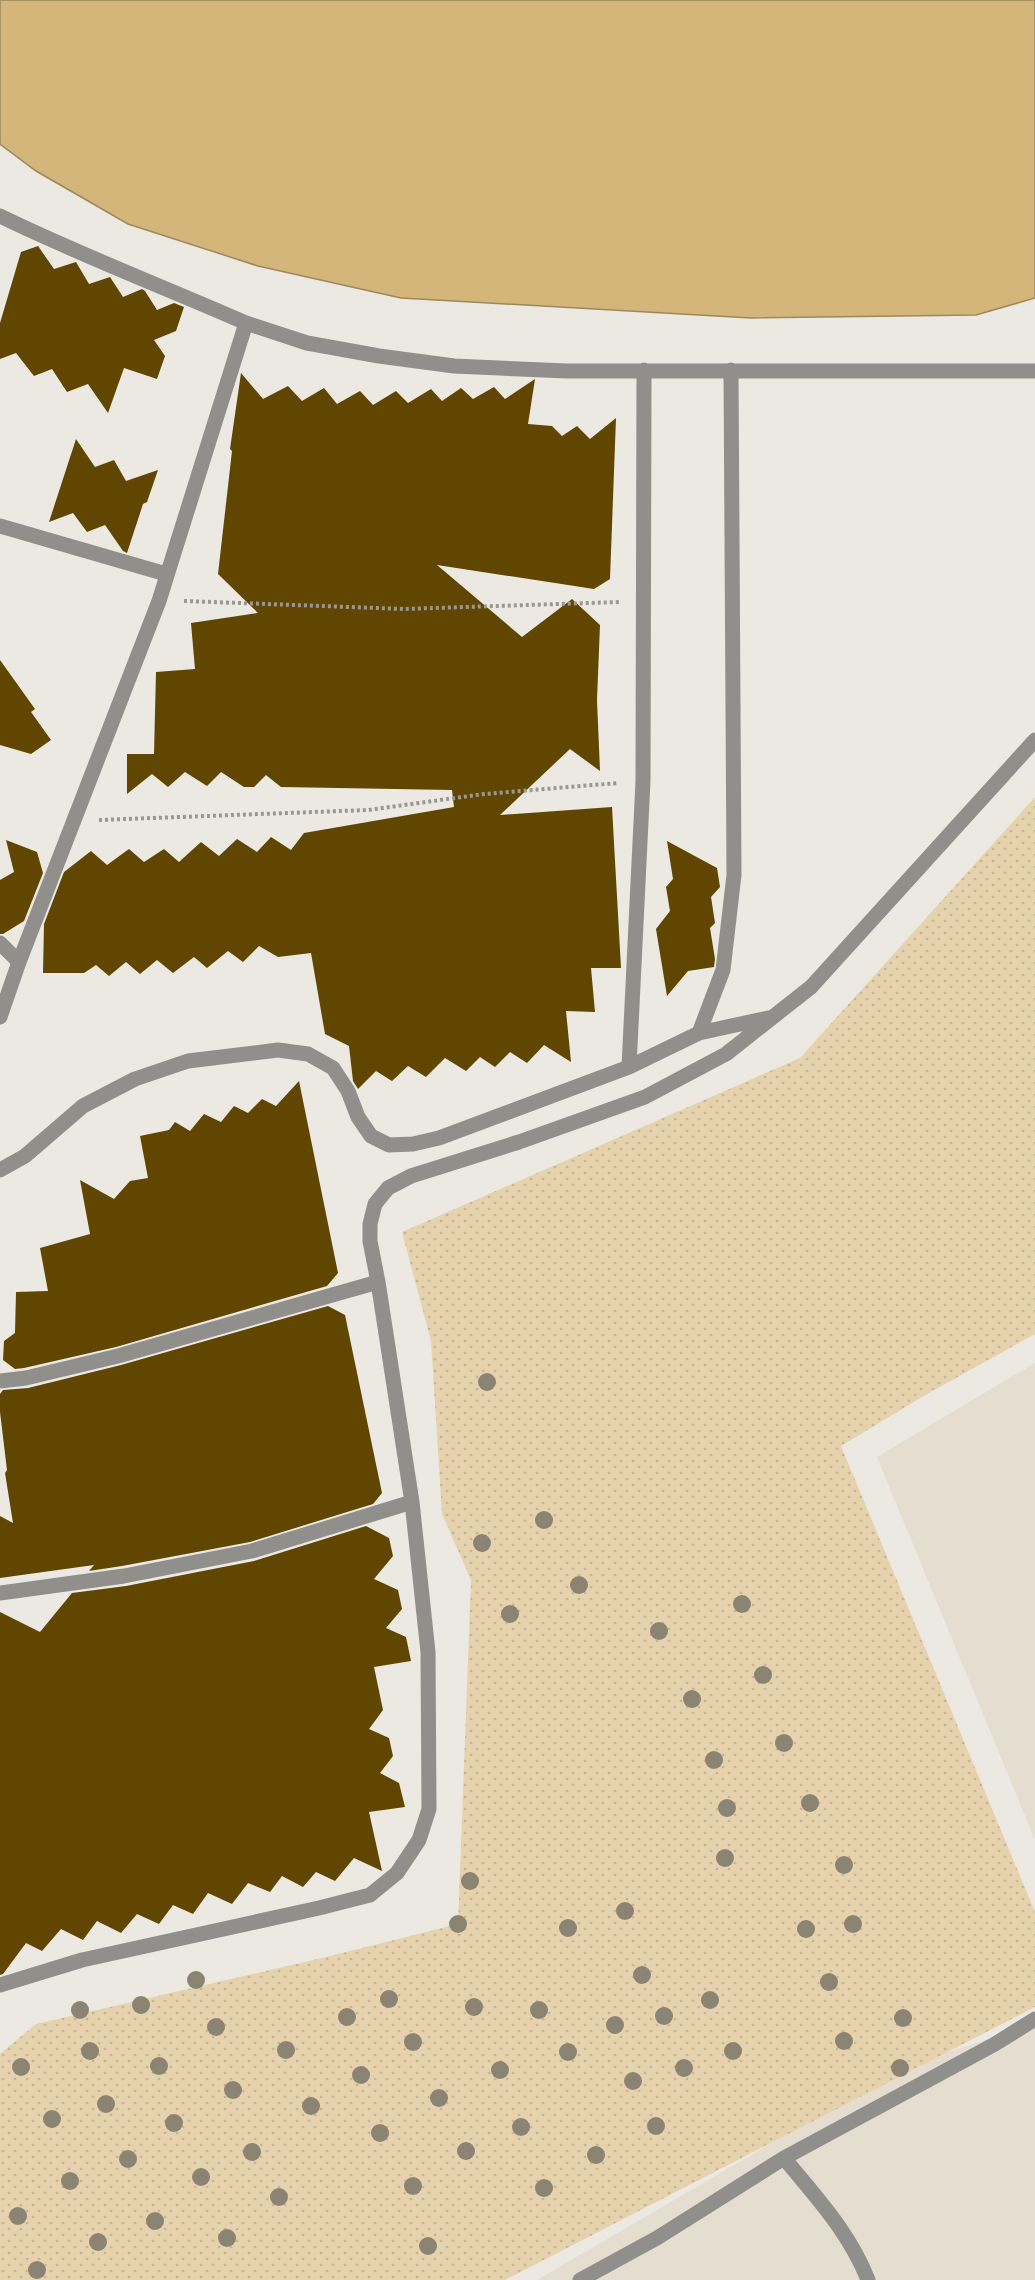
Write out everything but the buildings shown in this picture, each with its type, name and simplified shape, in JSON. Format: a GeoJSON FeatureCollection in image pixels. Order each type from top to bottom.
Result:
{"type":"FeatureCollection","features":[{"type":"Feature","properties":{"kind":"lane"},"geometry":{"type":"LineString","coordinates":[[0,216],[63,247],[151,281],[246,323],[308,343],[379,356],[454,366],[567,371],[1035,371]]}},
{"type":"Feature","properties":{"kind":"lane"},"geometry":{"type":"LineString","coordinates":[[0,1017],[19,962],[159,601],[246,323]]}},
{"type":"Feature","properties":{"kind":"lane"},"geometry":{"type":"LineString","coordinates":[[629,1067],[643,781],[644,370]]}},
{"type":"Feature","properties":{"kind":"lane"},"geometry":{"type":"LineString","coordinates":[[699,1033],[723,970],[734,875],[730,370]]}},
{"type":"Feature","properties":{"kind":"lane"},"geometry":{"type":"LineString","coordinates":[[0,526],[166,574]]}},
{"type":"Feature","properties":{"kind":"lane"},"geometry":{"type":"LineString","coordinates":[[0,1984],[82,1960],[319,1908],[370,1894],[397,1873],[419,1840],[429,1809],[428,1652],[412,1502],[370,1241],[370,1224],[375,1204],[388,1188],[411,1176],[519,1142],[645,1097],[726,1054],[811,987],[1035,740]]}},
{"type":"Feature","properties":{"kind":"lane"},"geometry":{"type":"LineString","coordinates":[[0,943],[19,962]]}},
{"type":"Feature","properties":{"kind":"lane"},"geometry":{"type":"LineString","coordinates":[[0,1170],[25,1156],[83,1106],[135,1079],[188,1061],[278,1050],[308,1054],[333,1068],[348,1091],[358,1117],[371,1136],[389,1145],[413,1144],[440,1138],[629,1067],[699,1033],[773,1016]]}},
{"type":"Feature","properties":{"kind":"lane"},"geometry":{"type":"LineString","coordinates":[[0,1381],[45,1374],[118,1356],[378,1282]]}},
{"type":"Feature","properties":{"kind":"lane"},"geometry":{"type":"LineString","coordinates":[[0,1593],[124,1576],[252,1551],[412,1502]]}},
{"type":"Feature","properties":{"kind":"lane"},"geometry":{"type":"LineString","coordinates":[[580,2280],[657,2238],[784,2158],[995,2044],[1035,2019]]}},
{"type":"Feature","properties":{"kind":"lane"},"geometry":{"type":"LineString","coordinates":[[784,2158],[839,2225],[859,2256],[868,2280]]}},
{"type":"Feature","properties":{"kind":"path"},"geometry":{"type":"LineString","coordinates":[[159,601],[404,609],[643,601]]}},
{"type":"Feature","properties":{"kind":"path"},"geometry":{"type":"LineString","coordinates":[[75,820],[369,810],[484,794],[643,781]]}},
{"type":"Feature","properties":{"kind":"shaded area"},"geometry":{"type":"Polygon","coordinates":[[[0,0],[1035,0],[1035,298],[976,315],[751,318],[401,298],[258,266],[128,224],[36,171],[0,144],[0,0]]]}},
{"type":"Feature","properties":{"kind":"shaded area"},"geometry":{"type":"Polygon","coordinates":[[[1035,797],[1035,1334],[927,1394],[841,1446],[1035,1912],[1035,2007],[505,2280],[0,2280],[0,2054],[36,2024],[458,1924],[471,1580],[442,1514],[431,1341],[402,1232],[800,1058],[1035,797]]]}},
{"type":"Feature","properties":{"kind":"shaded area"},"geometry":{"type":"Polygon","coordinates":[[[1035,1363],[1035,1840],[877,1457],[1035,1363]]]}},
{"type":"Feature","properties":{"kind":"shaded area"},"geometry":{"type":"Polygon","coordinates":[[[1035,2024],[1035,2280],[537,2280],[900,2068],[1035,2024]]]}}]}
